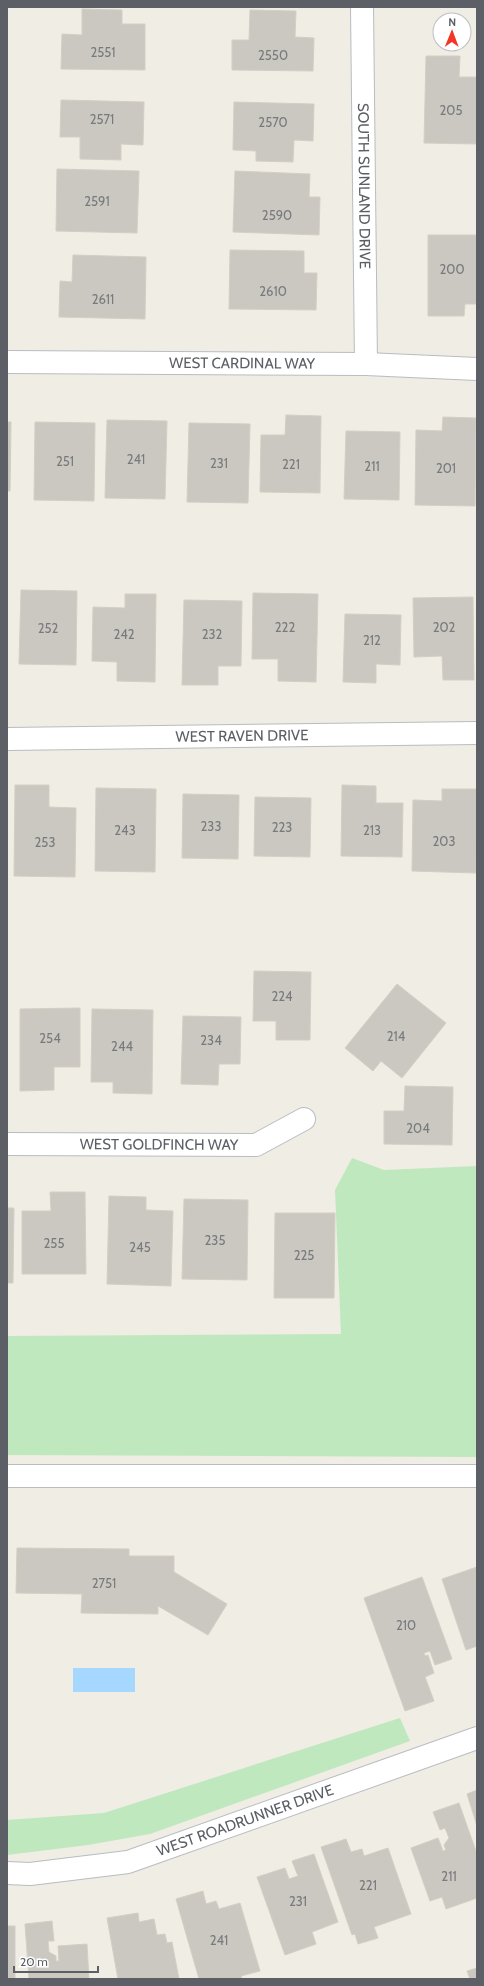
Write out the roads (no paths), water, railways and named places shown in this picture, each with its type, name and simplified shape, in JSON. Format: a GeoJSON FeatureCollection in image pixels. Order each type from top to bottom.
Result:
{"type":"FeatureCollection","features":[{"type":"Feature","properties":{"kind":"street","name":"SOUTH SUNLAND DRIVE"},"geometry":{"type":"LineString","coordinates":[[362,7],[366,364]]}},
{"type":"Feature","properties":{"kind":"street","name":"WEST CARDINAL WAY"},"geometry":{"type":"LineString","coordinates":[[7,362],[366,364],[477,369]]}},
{"type":"Feature","properties":{"kind":"street","name":"WEST RAVEN DRIVE"},"geometry":{"type":"LineString","coordinates":[[7,739],[477,733]]}},
{"type":"Feature","properties":{"kind":"street","name":"WEST GOLDFINCH WAY"},"geometry":{"type":"LineString","coordinates":[[7,1144],[256,1145],[304,1119]]}},
{"type":"Feature","properties":{"kind":"street"},"geometry":{"type":"LineString","coordinates":[[7,1476],[477,1476]]}},
{"type":"Feature","properties":{"kind":"street","name":"WEST ROADRUNNER DRIVE"},"geometry":{"type":"LineString","coordinates":[[7,1873],[30,1874],[128,1862],[477,1738]]}},
{"type":"Feature","properties":{"kind":"water"},"geometry":{"type":"Polygon","coordinates":[[[73,1668],[135,1668],[135,1692],[73,1692],[73,1668]]]}}]}
